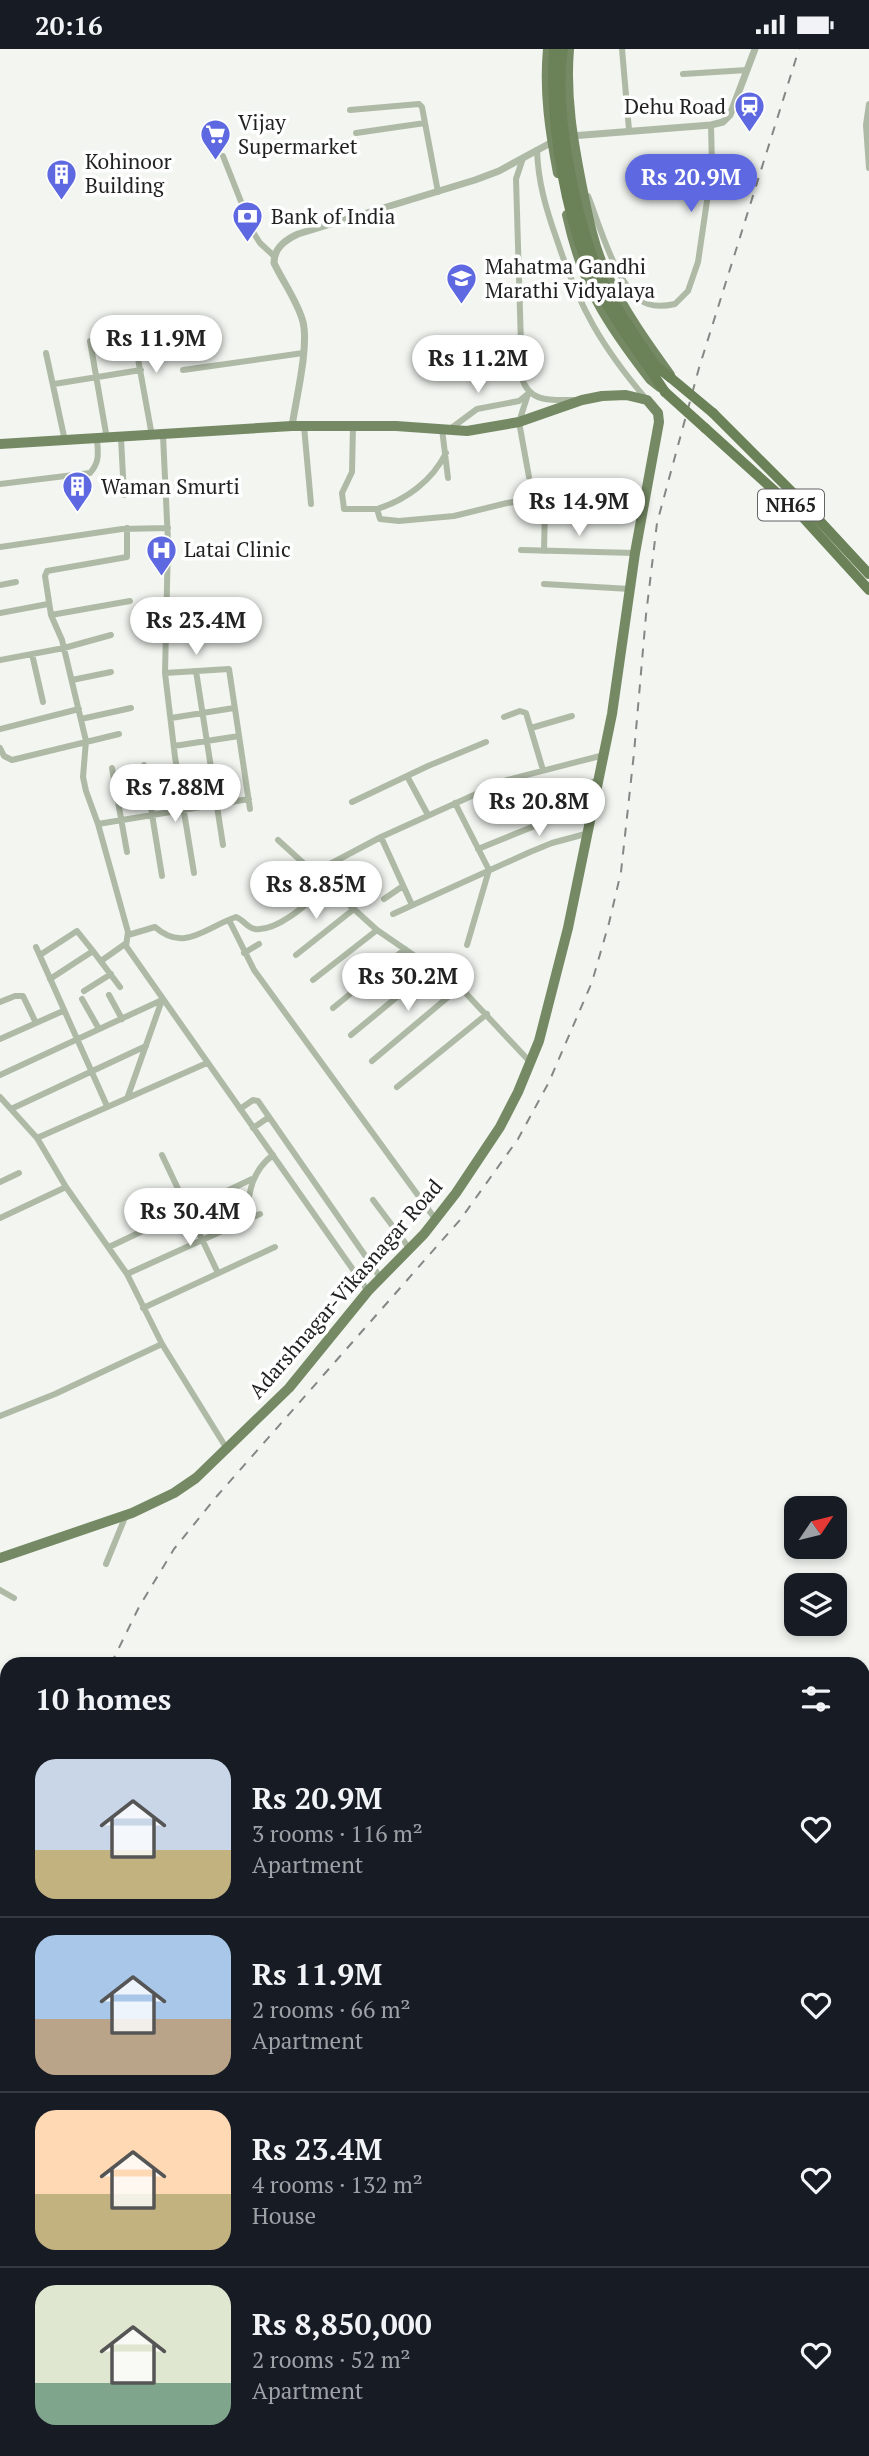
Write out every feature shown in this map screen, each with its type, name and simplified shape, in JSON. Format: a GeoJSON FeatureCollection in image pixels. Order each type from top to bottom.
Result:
{"type":"FeatureCollection","features":[{"type":"Feature","properties":{"kind":"highway","name":"NH65"},"geometry":{"type":"LineString","coordinates":[[554,49],[552,77],[559,149],[572,212],[601,294],[654,368],[671,378],[713,414],[768,467],[869,574]]}},
{"type":"Feature","properties":{"kind":"highway","name":"NH65"},"geometry":{"type":"LineString","coordinates":[[563,49],[561,91],[576,196],[601,277],[622,318],[654,368],[665,392],[798,512],[869,590]]}},
{"type":"Feature","properties":{"kind":"main road"},"geometry":{"type":"LineString","coordinates":[[548,49],[547,97],[551,141],[573,240],[587,282],[618,338],[650,379],[665,392]]}},
{"type":"Feature","properties":{"kind":"main road"},"geometry":{"type":"LineString","coordinates":[[569,49],[568,97],[572,136],[590,224],[606,273],[622,305],[671,378]]}},
{"type":"Feature","properties":{"kind":"main road"},"geometry":{"type":"LineString","coordinates":[[0,445],[292,426],[467,431],[519,422],[582,400],[612,395],[647,400]]}},
{"type":"Feature","properties":{"kind":"main road","name":"Adarshnagar-Vikasnagar Road"},"geometry":{"type":"LineString","coordinates":[[0,1558],[126,1515],[174,1493],[196,1478],[289,1388],[380,1277],[436,1220],[500,1127],[531,1063],[552,991],[589,833],[659,422],[658,413],[647,400]]}},
{"type":"Feature","properties":{"kind":"street"},"geometry":{"type":"LineString","coordinates":[[622,49],[629,130]]}},
{"type":"Feature","properties":{"kind":"street"},"geometry":{"type":"LineString","coordinates":[[292,426],[305,339],[303,322],[274,264],[274,255],[278,248],[298,234],[475,180],[523,158],[551,141],[572,136],[723,122],[730,115],[755,49]]}},
{"type":"Feature","properties":{"kind":"street"},"geometry":{"type":"LineString","coordinates":[[683,74],[747,71]]}},
{"type":"Feature","properties":{"kind":"street"},"geometry":{"type":"LineString","coordinates":[[350,110],[419,104],[422,107],[438,192]]}},
{"type":"Feature","properties":{"kind":"street"},"geometry":{"type":"LineString","coordinates":[[869,104],[866,125],[869,168]]}},
{"type":"Feature","properties":{"kind":"street"},"geometry":{"type":"LineString","coordinates":[[356,133],[425,123]]}},
{"type":"Feature","properties":{"kind":"street"},"geometry":{"type":"LineString","coordinates":[[580,178],[607,250],[630,289],[639,300],[649,305],[675,304],[688,291],[698,262],[712,167],[711,125]]}},
{"type":"Feature","properties":{"kind":"street"},"geometry":{"type":"LineString","coordinates":[[537,150],[538,178],[543,198],[572,283],[595,332],[612,359],[647,400]]}},
{"type":"Feature","properties":{"kind":"street"},"geometry":{"type":"LineString","coordinates":[[223,156],[253,232],[260,243],[274,255]]}},
{"type":"Feature","properties":{"kind":"street"},"geometry":{"type":"LineString","coordinates":[[523,158],[516,179],[521,370],[524,387],[529,393],[549,401],[582,400]]}},
{"type":"Feature","properties":{"kind":"street"},"geometry":{"type":"LineString","coordinates":[[131,320],[157,435],[168,528],[165,673],[194,873]]}},
{"type":"Feature","properties":{"kind":"street"},"geometry":{"type":"LineString","coordinates":[[0,484],[90,473],[96,466],[102,439],[97,378],[90,341]]}},
{"type":"Feature","properties":{"kind":"street"},"geometry":{"type":"LineString","coordinates":[[46,353],[65,441]]}},
{"type":"Feature","properties":{"kind":"street"},"geometry":{"type":"LineString","coordinates":[[183,370],[303,353]]}},
{"type":"Feature","properties":{"kind":"street"},"geometry":{"type":"LineString","coordinates":[[54,384],[141,370]]}},
{"type":"Feature","properties":{"kind":"street"},"geometry":{"type":"LineString","coordinates":[[529,393],[519,422],[529,477]]}},
{"type":"Feature","properties":{"kind":"street"},"geometry":{"type":"LineString","coordinates":[[448,478],[445,429],[477,409],[519,401],[529,393]]}},
{"type":"Feature","properties":{"kind":"street"},"geometry":{"type":"LineString","coordinates":[[304,426],[311,504]]}},
{"type":"Feature","properties":{"kind":"street"},"geometry":{"type":"LineString","coordinates":[[353,426],[352,472],[342,493],[344,509],[377,509],[415,490],[441,463],[446,453]]}},
{"type":"Feature","properties":{"kind":"street"},"geometry":{"type":"LineString","coordinates":[[121,438],[124,495]]}},
{"type":"Feature","properties":{"kind":"street"},"geometry":{"type":"LineString","coordinates":[[377,509],[383,521],[399,521],[454,516],[541,498],[545,506],[544,551]]}},
{"type":"Feature","properties":{"kind":"street"},"geometry":{"type":"LineString","coordinates":[[584,517],[642,512]]}},
{"type":"Feature","properties":{"kind":"street"},"geometry":{"type":"LineString","coordinates":[[0,547],[127,529],[168,528]]}},
{"type":"Feature","properties":{"kind":"street"},"geometry":{"type":"LineString","coordinates":[[101,961],[125,944],[128,936],[83,777],[86,741],[61,636],[48,604],[45,576],[47,571],[127,557],[127,529]]}},
{"type":"Feature","properties":{"kind":"street"},"geometry":{"type":"LineString","coordinates":[[521,550],[635,554]]}},
{"type":"Feature","properties":{"kind":"street"},"geometry":{"type":"LineString","coordinates":[[0,585],[16,582]]}},
{"type":"Feature","properties":{"kind":"street"},"geometry":{"type":"LineString","coordinates":[[544,584],[630,589]]}},
{"type":"Feature","properties":{"kind":"street"},"geometry":{"type":"LineString","coordinates":[[51,615],[130,601]]}},
{"type":"Feature","properties":{"kind":"street"},"geometry":{"type":"LineString","coordinates":[[0,613],[48,604]]}},
{"type":"Feature","properties":{"kind":"street"},"geometry":{"type":"LineString","coordinates":[[136,611],[166,609]]}},
{"type":"Feature","properties":{"kind":"street"},"geometry":{"type":"LineString","coordinates":[[0,660],[64,648],[111,635]]}},
{"type":"Feature","properties":{"kind":"street"},"geometry":{"type":"LineString","coordinates":[[32,654],[43,702]]}},
{"type":"Feature","properties":{"kind":"street"},"geometry":{"type":"LineString","coordinates":[[165,673],[229,669],[250,809]]}},
{"type":"Feature","properties":{"kind":"street"},"geometry":{"type":"LineString","coordinates":[[196,671],[223,845]]}},
{"type":"Feature","properties":{"kind":"street"},"geometry":{"type":"LineString","coordinates":[[72,680],[111,672]]}},
{"type":"Feature","properties":{"kind":"street"},"geometry":{"type":"LineString","coordinates":[[81,719],[131,708]]}},
{"type":"Feature","properties":{"kind":"street"},"geometry":{"type":"LineString","coordinates":[[171,718],[234,708]]}},
{"type":"Feature","properties":{"kind":"street"},"geometry":{"type":"LineString","coordinates":[[0,729],[79,709]]}},
{"type":"Feature","properties":{"kind":"street"},"geometry":{"type":"LineString","coordinates":[[504,717],[524,711],[543,770]]}},
{"type":"Feature","properties":{"kind":"street"},"geometry":{"type":"LineString","coordinates":[[531,728],[572,716]]}},
{"type":"Feature","properties":{"kind":"street"},"geometry":{"type":"LineString","coordinates":[[0,748],[4,756],[12,760],[119,734]]}},
{"type":"Feature","properties":{"kind":"street"},"geometry":{"type":"LineString","coordinates":[[174,746],[239,736]]}},
{"type":"Feature","properties":{"kind":"street"},"geometry":{"type":"LineString","coordinates":[[352,802],[486,742]]}},
{"type":"Feature","properties":{"kind":"street"},"geometry":{"type":"LineString","coordinates":[[317,876],[330,865],[381,837],[507,780],[604,755]]}},
{"type":"Feature","properties":{"kind":"street"},"geometry":{"type":"LineString","coordinates":[[144,765],[162,876]]}},
{"type":"Feature","properties":{"kind":"street"},"geometry":{"type":"LineString","coordinates":[[111,768],[127,852]]}},
{"type":"Feature","properties":{"kind":"street"},"geometry":{"type":"LineString","coordinates":[[407,776],[428,815]]}},
{"type":"Feature","properties":{"kind":"street"},"geometry":{"type":"LineString","coordinates":[[523,803],[599,780]]}},
{"type":"Feature","properties":{"kind":"street"},"geometry":{"type":"LineString","coordinates":[[492,787],[508,819]]}},
{"type":"Feature","properties":{"kind":"street"},"geometry":{"type":"LineString","coordinates":[[98,824],[249,799]]}},
{"type":"Feature","properties":{"kind":"street"},"geometry":{"type":"LineString","coordinates":[[455,803],[489,870],[467,945]]}},
{"type":"Feature","properties":{"kind":"street"},"geometry":{"type":"LineString","coordinates":[[478,849],[547,821],[594,807]]}},
{"type":"Feature","properties":{"kind":"street"},"geometry":{"type":"LineString","coordinates":[[393,914],[552,843],[589,833]]}},
{"type":"Feature","properties":{"kind":"street"},"geometry":{"type":"LineString","coordinates":[[381,837],[412,905]]}},
{"type":"Feature","properties":{"kind":"street"},"geometry":{"type":"LineString","coordinates":[[278,840],[377,930],[460,987],[531,1063]]}},
{"type":"Feature","properties":{"kind":"street"},"geometry":{"type":"LineString","coordinates":[[128,936],[155,927],[168,937],[188,939],[239,918],[253,929],[276,925],[328,885]]}},
{"type":"Feature","properties":{"kind":"street"},"geometry":{"type":"LineString","coordinates":[[384,899],[403,885]]}},
{"type":"Feature","properties":{"kind":"street"},"geometry":{"type":"LineString","coordinates":[[296,955],[354,909]]}},
{"type":"Feature","properties":{"kind":"street"},"geometry":{"type":"LineString","coordinates":[[229,920],[244,953],[436,1220]]}},
{"type":"Feature","properties":{"kind":"street"},"geometry":{"type":"LineString","coordinates":[[313,980],[377,930]]}},
{"type":"Feature","properties":{"kind":"street"},"geometry":{"type":"LineString","coordinates":[[40,955],[77,931],[120,987]]}},
{"type":"Feature","properties":{"kind":"street"},"geometry":{"type":"LineString","coordinates":[[125,944],[368,1291]]}},
{"type":"Feature","properties":{"kind":"street"},"geometry":{"type":"LineString","coordinates":[[244,953],[259,944]]}},
{"type":"Feature","properties":{"kind":"street"},"geometry":{"type":"LineString","coordinates":[[36,947],[107,1105]]}},
{"type":"Feature","properties":{"kind":"street"},"geometry":{"type":"LineString","coordinates":[[333,1008],[405,949]]}},
{"type":"Feature","properties":{"kind":"street"},"geometry":{"type":"LineString","coordinates":[[50,979],[93,951]]}},
{"type":"Feature","properties":{"kind":"street"},"geometry":{"type":"LineString","coordinates":[[351,1035],[432,968]]}},
{"type":"Feature","properties":{"kind":"street"},"geometry":{"type":"LineString","coordinates":[[99,1029],[83,995],[111,974]]}},
{"type":"Feature","properties":{"kind":"street"},"geometry":{"type":"LineString","coordinates":[[372,1061],[460,987]]}},
{"type":"Feature","properties":{"kind":"street"},"geometry":{"type":"LineString","coordinates":[[109,995],[122,1019]]}},
{"type":"Feature","properties":{"kind":"street"},"geometry":{"type":"LineString","coordinates":[[0,1002],[23,996],[36,1023]]}},
{"type":"Feature","properties":{"kind":"street"},"geometry":{"type":"LineString","coordinates":[[0,1075],[162,1000]]}},
{"type":"Feature","properties":{"kind":"street"},"geometry":{"type":"LineString","coordinates":[[128,1096],[162,1000]]}},
{"type":"Feature","properties":{"kind":"street"},"geometry":{"type":"LineString","coordinates":[[0,1039],[63,1011]]}},
{"type":"Feature","properties":{"kind":"street"},"geometry":{"type":"LineString","coordinates":[[397,1087],[487,1014]]}},
{"type":"Feature","properties":{"kind":"street"},"geometry":{"type":"LineString","coordinates":[[11,1109],[146,1047]]}},
{"type":"Feature","properties":{"kind":"street"},"geometry":{"type":"LineString","coordinates":[[37,1138],[207,1063]]}},
{"type":"Feature","properties":{"kind":"street"},"geometry":{"type":"LineString","coordinates":[[0,1097],[37,1138],[66,1187],[109,1247],[127,1275],[162,1344],[227,1449]]}},
{"type":"Feature","properties":{"kind":"street"},"geometry":{"type":"LineString","coordinates":[[240,1109],[256,1100],[380,1277]]}},
{"type":"Feature","properties":{"kind":"street"},"geometry":{"type":"LineString","coordinates":[[253,1128],[269,1117]]}},
{"type":"Feature","properties":{"kind":"street"},"geometry":{"type":"LineString","coordinates":[[162,1155],[218,1273]]}},
{"type":"Feature","properties":{"kind":"street"},"geometry":{"type":"LineString","coordinates":[[245,1222],[252,1179],[259,1166],[273,1155]]}},
{"type":"Feature","properties":{"kind":"street"},"geometry":{"type":"LineString","coordinates":[[0,1182],[19,1173]]}},
{"type":"Feature","properties":{"kind":"street"},"geometry":{"type":"LineString","coordinates":[[109,1247],[252,1179]]}},
{"type":"Feature","properties":{"kind":"street"},"geometry":{"type":"LineString","coordinates":[[0,1218],[66,1187]]}},
{"type":"Feature","properties":{"kind":"street"},"geometry":{"type":"LineString","coordinates":[[373,1201],[409,1248]]}},
{"type":"Feature","properties":{"kind":"street"},"geometry":{"type":"LineString","coordinates":[[127,1275],[260,1215]]}},
{"type":"Feature","properties":{"kind":"street"},"geometry":{"type":"LineString","coordinates":[[143,1308],[275,1247]]}},
{"type":"Feature","properties":{"kind":"street"},"geometry":{"type":"LineString","coordinates":[[0,1416],[55,1394],[162,1344]]}},
{"type":"Feature","properties":{"kind":"street"},"geometry":{"type":"LineString","coordinates":[[106,1564],[126,1515]]}},
{"type":"Feature","properties":{"kind":"street"},"geometry":{"type":"LineString","coordinates":[[0,1590],[14,1598]]}},
{"type":"Feature","properties":{"kind":"railway"},"geometry":{"type":"LineString","coordinates":[[114,1657],[139,1607],[174,1549],[217,1496],[460,1220],[518,1139],[549,1082],[592,982],[621,872],[657,523],[699,368],[799,49]]}},
{"type":"Feature","properties":{"kind":"place","name":"Dehu Road"},"geometry":{"type":"Point","coordinates":[749,134]}},
{"type":"Feature","properties":{"kind":"place","name":"Vijay Supermarket"},"geometry":{"type":"Point","coordinates":[215,162]}},
{"type":"Feature","properties":{"kind":"place","name":"Kohinoor Building"},"geometry":{"type":"Point","coordinates":[62,201]}},
{"type":"Feature","properties":{"kind":"place","name":"Bank of India"},"geometry":{"type":"Point","coordinates":[248,244]}},
{"type":"Feature","properties":{"kind":"place","name":"Mahatma Gandhi Marathi Vidyalaya"},"geometry":{"type":"Point","coordinates":[462,306]}},
{"type":"Feature","properties":{"kind":"place","name":"Waman Smurti"},"geometry":{"type":"Point","coordinates":[78,514]}},
{"type":"Feature","properties":{"kind":"place","name":"Latai Clinic"},"geometry":{"type":"Point","coordinates":[161,577]}}]}
